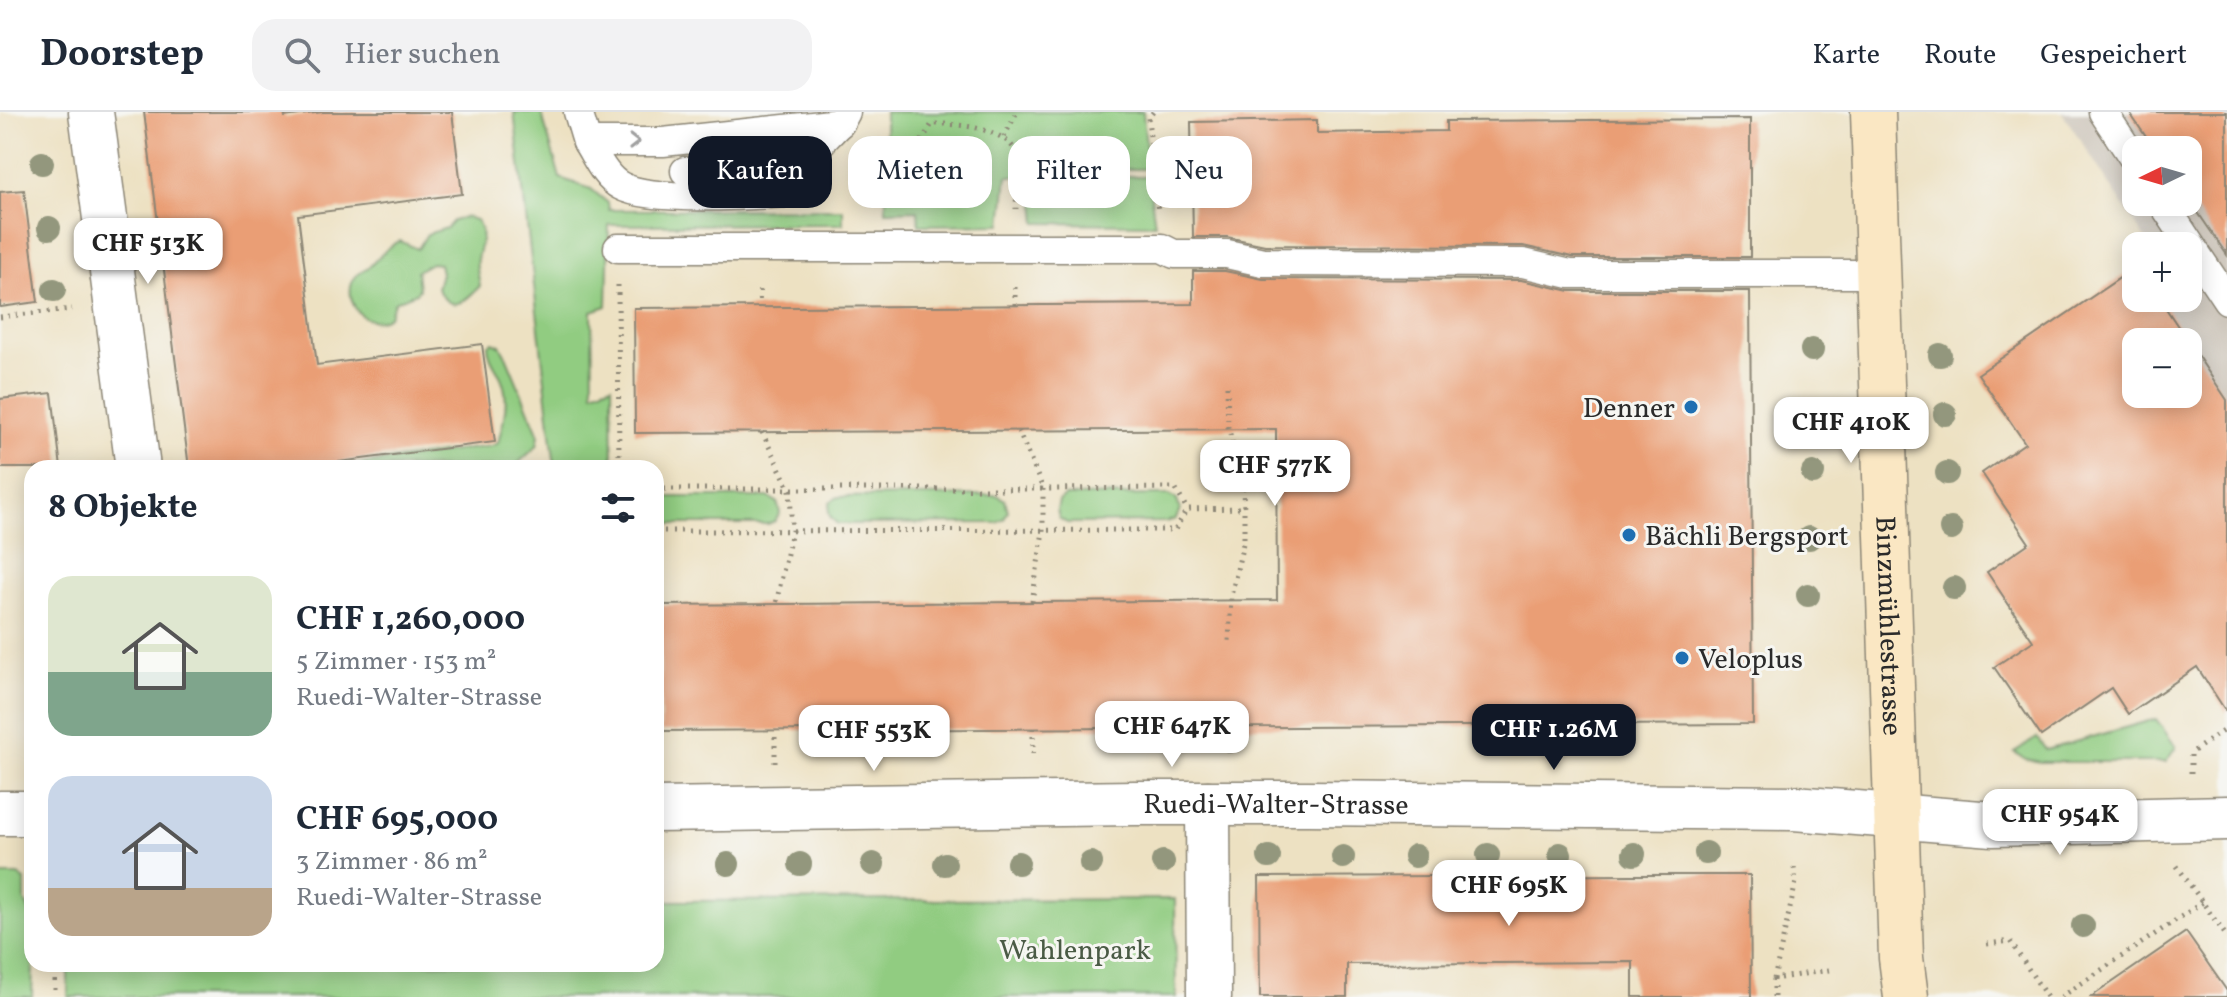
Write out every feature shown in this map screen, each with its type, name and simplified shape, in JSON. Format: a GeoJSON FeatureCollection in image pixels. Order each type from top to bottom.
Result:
{"type":"FeatureCollection","features":[{"type":"Feature","properties":{"kind":"main road","name":"Binzmühlestrasse"},"geometry":{"type":"LineString","coordinates":[[1873,112],[1895,816],[1901,958],[1906,997]]}},
{"type":"Feature","properties":{"kind":"street"},"geometry":{"type":"LineString","coordinates":[[91,112],[137,460]]}},
{"type":"Feature","properties":{"kind":"street"},"geometry":{"type":"LineString","coordinates":[[1208,803],[1209,997]]}},
{"type":"Feature","properties":{"kind":"street","name":"Ruedi-Walter-Strasse"},"geometry":{"type":"LineString","coordinates":[[664,810],[1208,803],[1794,808],[1993,824],[2227,818]]}},
{"type":"Feature","properties":{"kind":"street"},"geometry":{"type":"LineString","coordinates":[[0,813],[24,813]]}},
{"type":"Feature","properties":{"kind":"lane"},"geometry":{"type":"LineString","coordinates":[[578,112],[587,142],[602,167],[618,185],[638,193],[688,194]]}},
{"type":"Feature","properties":{"kind":"lane"},"geometry":{"type":"LineString","coordinates":[[2103,112],[2122,141]]}},
{"type":"Feature","properties":{"kind":"lane"},"geometry":{"type":"LineString","coordinates":[[587,142],[663,142],[843,118]]}},
{"type":"Feature","properties":{"kind":"lane"},"geometry":{"type":"LineString","coordinates":[[685,171],[757,171],[788,165],[809,153],[843,118]]}},
{"type":"Feature","properties":{"kind":"lane"},"geometry":{"type":"LineString","coordinates":[[2171,216],[2227,300]]}},
{"type":"Feature","properties":{"kind":"lane"},"geometry":{"type":"LineString","coordinates":[[618,248],[1162,248],[1174,254],[1227,254],[1263,262],[1523,263],[1570,274],[1878,274]]}},
{"type":"Feature","properties":{"kind":"path"},"geometry":{"type":"LineString","coordinates":[[1004,137],[1017,112]]}},
{"type":"Feature","properties":{"kind":"path"},"geometry":{"type":"LineString","coordinates":[[1153,112],[1148,118],[1162,248]]}},
{"type":"Feature","properties":{"kind":"path"},"geometry":{"type":"LineString","coordinates":[[925,136],[932,124],[955,123],[1004,137],[1017,153],[1015,248]]}},
{"type":"Feature","properties":{"kind":"path"},"geometry":{"type":"LineString","coordinates":[[618,248],[619,460]]}},
{"type":"Feature","properties":{"kind":"path"},"geometry":{"type":"LineString","coordinates":[[0,317],[78,308]]}},
{"type":"Feature","properties":{"kind":"path"},"geometry":{"type":"LineString","coordinates":[[1227,386],[1228,427],[1242,478],[1244,508],[1244,539],[1231,596],[1229,642]]}},
{"type":"Feature","properties":{"kind":"path"},"geometry":{"type":"LineString","coordinates":[[1018,430],[1043,489],[1043,531],[1032,602]]}},
{"type":"Feature","properties":{"kind":"path"},"geometry":{"type":"LineString","coordinates":[[762,432],[790,490],[792,531],[776,604]]}},
{"type":"Feature","properties":{"kind":"path"},"geometry":{"type":"LineString","coordinates":[[664,489],[1175,488],[1187,509]]}},
{"type":"Feature","properties":{"kind":"path"},"geometry":{"type":"LineString","coordinates":[[1187,509],[1244,508]]}},
{"type":"Feature","properties":{"kind":"path"},"geometry":{"type":"LineString","coordinates":[[664,531],[1175,530],[1187,509]]}},
{"type":"Feature","properties":{"kind":"path"},"geometry":{"type":"LineString","coordinates":[[1229,727],[1229,759]]}},
{"type":"Feature","properties":{"kind":"path"},"geometry":{"type":"LineString","coordinates":[[1033,728],[1033,766]]}},
{"type":"Feature","properties":{"kind":"path"},"geometry":{"type":"LineString","coordinates":[[2190,779],[2191,753],[2227,728]]}},
{"type":"Feature","properties":{"kind":"path"},"geometry":{"type":"LineString","coordinates":[[775,731],[775,772]]}},
{"type":"Feature","properties":{"kind":"path"},"geometry":{"type":"LineString","coordinates":[[2171,857],[2227,937]]}},
{"type":"Feature","properties":{"kind":"path"},"geometry":{"type":"LineString","coordinates":[[1774,997],[1774,979],[1796,882],[1794,867]]}},
{"type":"Feature","properties":{"kind":"path"},"geometry":{"type":"LineString","coordinates":[[2061,997],[2203,902]]}},
{"type":"Feature","properties":{"kind":"path"},"geometry":{"type":"LineString","coordinates":[[1987,944],[2010,941],[2047,997]]}},
{"type":"Feature","properties":{"kind":"path"},"geometry":{"type":"LineString","coordinates":[[1774,979],[1829,970]]}},
{"type":"Feature","properties":{"kind":"path"},"geometry":{"type":"LineString","coordinates":[[55,972],[55,997]]}},
{"type":"Feature","properties":{"kind":"shaded area"},"geometry":{"type":"Polygon","coordinates":[[[2062,112],[2227,112],[2227,400],[2202,362],[2202,328],[2179,328],[2168,312],[2202,312],[2202,232],[2140,232],[2130,216],[2202,216],[2202,136],[2122,136],[2122,204],[2062,112]]]}},
{"type":"Feature","properties":{"kind":"green space"},"geometry":{"type":"Polygon","coordinates":[[[514,112],[541,112],[560,178],[591,189],[608,203],[609,210],[843,209],[843,224],[609,225],[607,306],[592,311],[593,392],[612,385],[613,460],[554,460],[514,112]]]}},
{"type":"Feature","properties":{"kind":"green space"},"geometry":{"type":"Polygon","coordinates":[[[885,112],[1143,112],[1146,169],[1130,169],[1130,136],[1008,136],[1008,176],[1002,224],[919,225],[918,210],[886,211],[886,208],[992,208],[992,136],[885,136],[885,112]]]}},
{"type":"Feature","properties":{"kind":"green space"},"geometry":{"type":"Polygon","coordinates":[[[1130,176],[1146,176],[1146,208],[1153,208],[1155,224],[1037,223],[1036,208],[1130,208],[1130,176]]]}},
{"type":"Feature","properties":{"kind":"green space"},"geometry":{"type":"Polygon","coordinates":[[[466,217],[476,220],[482,234],[477,262],[480,286],[468,297],[458,303],[447,301],[437,288],[441,273],[439,264],[431,263],[417,271],[419,289],[416,293],[394,302],[387,317],[372,320],[359,312],[351,298],[356,276],[396,243],[400,241],[418,249],[427,234],[447,228],[453,221],[466,217]]]}},
{"type":"Feature","properties":{"kind":"green space"},"geometry":{"type":"Polygon","coordinates":[[[493,342],[500,345],[506,356],[539,435],[537,446],[522,460],[390,460],[498,443],[505,396],[488,345],[493,342]]]}},
{"type":"Feature","properties":{"kind":"green space"},"geometry":{"type":"Polygon","coordinates":[[[997,495],[1005,500],[1008,511],[1004,519],[997,523],[838,524],[829,512],[830,502],[838,497],[997,495]]]}},
{"type":"Feature","properties":{"kind":"green space"},"geometry":{"type":"Polygon","coordinates":[[[1170,495],[1177,500],[1180,510],[1176,519],[1166,522],[1067,523],[1059,518],[1057,510],[1059,501],[1066,496],[1170,495]]]}},
{"type":"Feature","properties":{"kind":"green space"},"geometry":{"type":"Polygon","coordinates":[[[768,497],[777,502],[780,513],[775,521],[768,524],[666,524],[664,498],[768,497]]]}},
{"type":"Feature","properties":{"kind":"green space"},"geometry":{"type":"Polygon","coordinates":[[[2156,719],[2176,747],[2166,762],[2040,762],[2014,752],[2037,738],[2046,750],[2156,719]]]}},
{"type":"Feature","properties":{"kind":"green space"},"geometry":{"type":"Polygon","coordinates":[[[0,875],[18,875],[24,879],[24,972],[33,972],[32,997],[0,997],[0,875]]]}},
{"type":"Feature","properties":{"kind":"green space","name":"Wahlenpark"},"geometry":{"type":"Polygon","coordinates":[[[1175,899],[1176,997],[68,997],[68,972],[664,972],[664,901],[1175,899]]]}},
{"type":"Feature","properties":{"kind":"building"},"geometry":{"type":"Polygon","coordinates":[[[144,112],[284,112],[285,117],[323,112],[452,112],[462,194],[298,215],[317,365],[482,344],[495,442],[354,460],[188,460],[144,112]]]}},
{"type":"Feature","properties":{"kind":"building"},"geometry":{"type":"Polygon","coordinates":[[[2129,112],[2227,112],[2227,255],[2200,216],[2202,136],[2145,136],[2129,112]]]}},
{"type":"Feature","properties":{"kind":"building"},"geometry":{"type":"Polygon","coordinates":[[[1750,119],[1750,257],[1572,257],[1523,246],[1265,245],[1227,237],[1193,237],[1192,208],[1252,208],[1252,136],[1191,136],[1191,122],[1317,120],[1317,133],[1446,131],[1446,121],[1750,119]]]}},
{"type":"Feature","properties":{"kind":"building"},"geometry":{"type":"Polygon","coordinates":[[[24,190],[38,302],[0,307],[0,192],[24,190]]]}},
{"type":"Feature","properties":{"kind":"building"},"geometry":{"type":"Polygon","coordinates":[[[1193,271],[1225,271],[1263,279],[1521,280],[1570,291],[1750,291],[1753,724],[664,731],[664,605],[1277,600],[1276,429],[635,433],[634,308],[1193,304],[1193,271]]]}},
{"type":"Feature","properties":{"kind":"building"},"geometry":{"type":"Polygon","coordinates":[[[2122,276],[2122,312],[2168,312],[2179,328],[2122,328],[2122,408],[2202,408],[2202,362],[2227,400],[2227,713],[2197,667],[2128,714],[2111,688],[2041,736],[1994,667],[2033,641],[1987,572],[2029,543],[1982,473],[2025,443],[1978,374],[2122,276]]]}},
{"type":"Feature","properties":{"kind":"building"},"geometry":{"type":"Polygon","coordinates":[[[52,393],[60,460],[24,460],[24,468],[0,468],[0,399],[52,393]]]}},
{"type":"Feature","properties":{"kind":"building"},"geometry":{"type":"Polygon","coordinates":[[[1750,875],[1751,997],[1633,997],[1633,962],[1347,964],[1347,997],[1260,997],[1259,877],[1750,875]]]}},
{"type":"Feature","properties":{"kind":"building"},"geometry":{"type":"Polygon","coordinates":[[[2186,932],[2227,991],[2227,997],[2091,997],[2186,932]]]}},
{"type":"Feature","properties":{"kind":"place","name":"Denner"},"geometry":{"type":"Point","coordinates":[1691,407]}},
{"type":"Feature","properties":{"kind":"place","name":"Bächli Bergsport"},"geometry":{"type":"Point","coordinates":[1629,535]}},
{"type":"Feature","properties":{"kind":"place","name":"Veloplus"},"geometry":{"type":"Point","coordinates":[1682,658]}}]}
